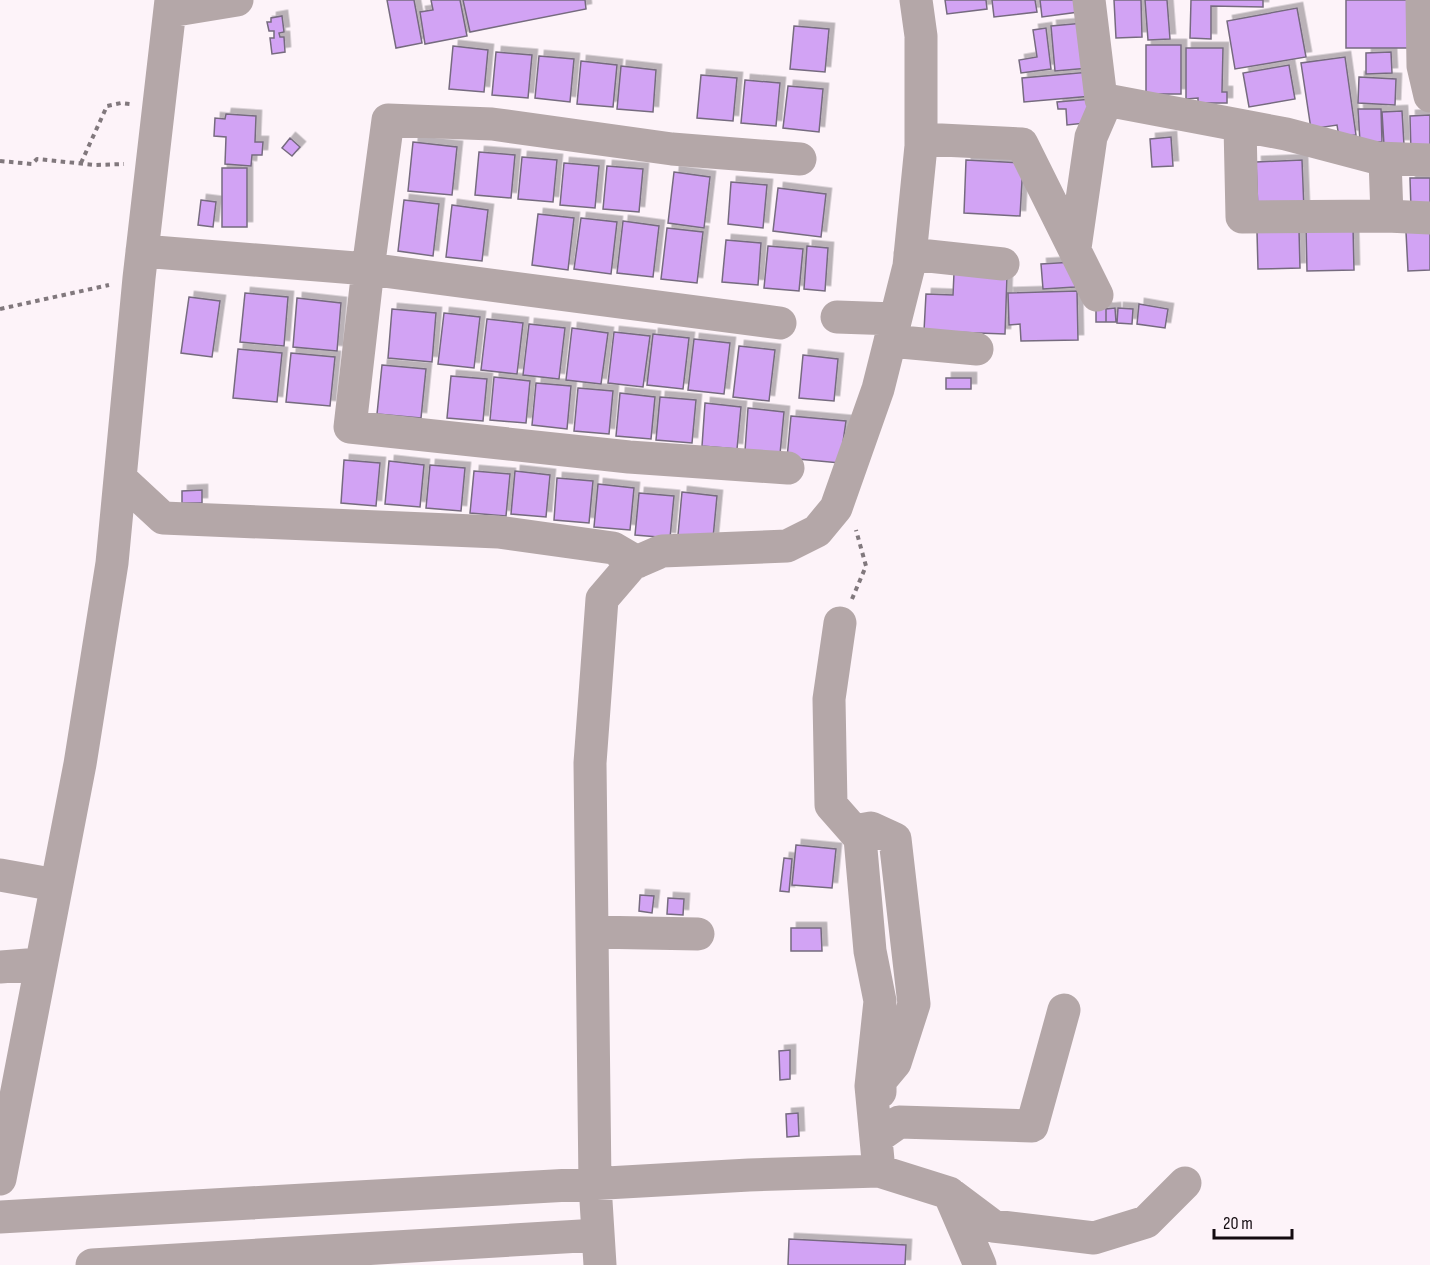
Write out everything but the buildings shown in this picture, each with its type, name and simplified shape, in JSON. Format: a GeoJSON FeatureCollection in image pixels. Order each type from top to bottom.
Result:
{"type":"FeatureCollection","features":[{"type":"Feature","properties":{"kind":"street"},"geometry":{"type":"LineString","coordinates":[[0,1179],[80,764],[112,563],[141,264],[170,5],[237,0]]}},
{"type":"Feature","properties":{"kind":"street"},"geometry":{"type":"LineString","coordinates":[[92,1265],[332,1251],[599,1250],[595,1185],[590,763],[602,599],[632,564],[662,551],[787,546],[818,531],[838,503],[878,389],[909,266],[921,138],[921,36],[916,0]]}},
{"type":"Feature","properties":{"kind":"street"},"geometry":{"type":"LineString","coordinates":[[1089,0],[1101,99],[1286,134],[1377,158],[1430,160]]}},
{"type":"Feature","properties":{"kind":"street"},"geometry":{"type":"LineString","coordinates":[[1421,102],[1422,0]]}},
{"type":"Feature","properties":{"kind":"street"},"geometry":{"type":"LineString","coordinates":[[1075,248],[1091,137],[1107,100]]}},
{"type":"Feature","properties":{"kind":"street"},"geometry":{"type":"LineString","coordinates":[[788,468],[629,457],[350,427],[388,120],[492,124],[672,149],[800,159]]}},
{"type":"Feature","properties":{"kind":"street"},"geometry":{"type":"LineString","coordinates":[[1240,126],[1242,217],[1430,218]]}},
{"type":"Feature","properties":{"kind":"street"},"geometry":{"type":"LineString","coordinates":[[921,138],[1022,144],[1097,295]]}},
{"type":"Feature","properties":{"kind":"street"},"geometry":{"type":"LineString","coordinates":[[1385,159],[1387,216]]}},
{"type":"Feature","properties":{"kind":"street"},"geometry":{"type":"LineString","coordinates":[[910,254],[1003,264]]}},
{"type":"Feature","properties":{"kind":"street"},"geometry":{"type":"LineString","coordinates":[[141,264],[368,270],[780,323]]}},
{"type":"Feature","properties":{"kind":"street"},"geometry":{"type":"LineString","coordinates":[[837,317],[977,349]]}},
{"type":"Feature","properties":{"kind":"street"},"geometry":{"type":"LineString","coordinates":[[121,479],[164,518],[498,532],[613,548],[637,562]]}},
{"type":"Feature","properties":{"kind":"street"},"geometry":{"type":"LineString","coordinates":[[840,624],[829,699],[831,806],[860,838],[870,951],[880,1001],[871,1086],[879,1171]]}},
{"type":"Feature","properties":{"kind":"street"},"geometry":{"type":"LineString","coordinates":[[854,831],[871,828],[895,839],[914,1004],[895,1063],[880,1081],[879,1136],[898,1122],[1032,1126],[1064,1010]]}},
{"type":"Feature","properties":{"kind":"street"},"geometry":{"type":"LineString","coordinates":[[0,875],[56,885]]}},
{"type":"Feature","properties":{"kind":"street"},"geometry":{"type":"LineString","coordinates":[[591,932],[698,934]]}},
{"type":"Feature","properties":{"kind":"street"},"geometry":{"type":"LineString","coordinates":[[0,967],[40,964]]}},
{"type":"Feature","properties":{"kind":"street"},"geometry":{"type":"LineString","coordinates":[[0,1217],[749,1175],[879,1171],[949,1192],[993,1226],[1094,1238],[1146,1222],[1185,1183]]}},
{"type":"Feature","properties":{"kind":"street"},"geometry":{"type":"LineString","coordinates":[[949,1192],[980,1265]]}},
{"type":"Feature","properties":{"kind":"street"},"geometry":{"type":"LineString","coordinates":[[328,1200],[332,1251]]}},
{"type":"Feature","properties":{"kind":"path"},"geometry":{"type":"LineString","coordinates":[[81,164],[107,106],[122,103],[144,107],[158,116]]}},
{"type":"Feature","properties":{"kind":"path"},"geometry":{"type":"LineString","coordinates":[[0,161],[32,164],[37,159],[95,165],[152,163]]}},
{"type":"Feature","properties":{"kind":"path"},"geometry":{"type":"LineString","coordinates":[[0,309],[141,264]]}},
{"type":"Feature","properties":{"kind":"path"},"geometry":{"type":"LineString","coordinates":[[838,503],[848,508],[866,566],[854,592],[849,613],[840,624]]}}]}
